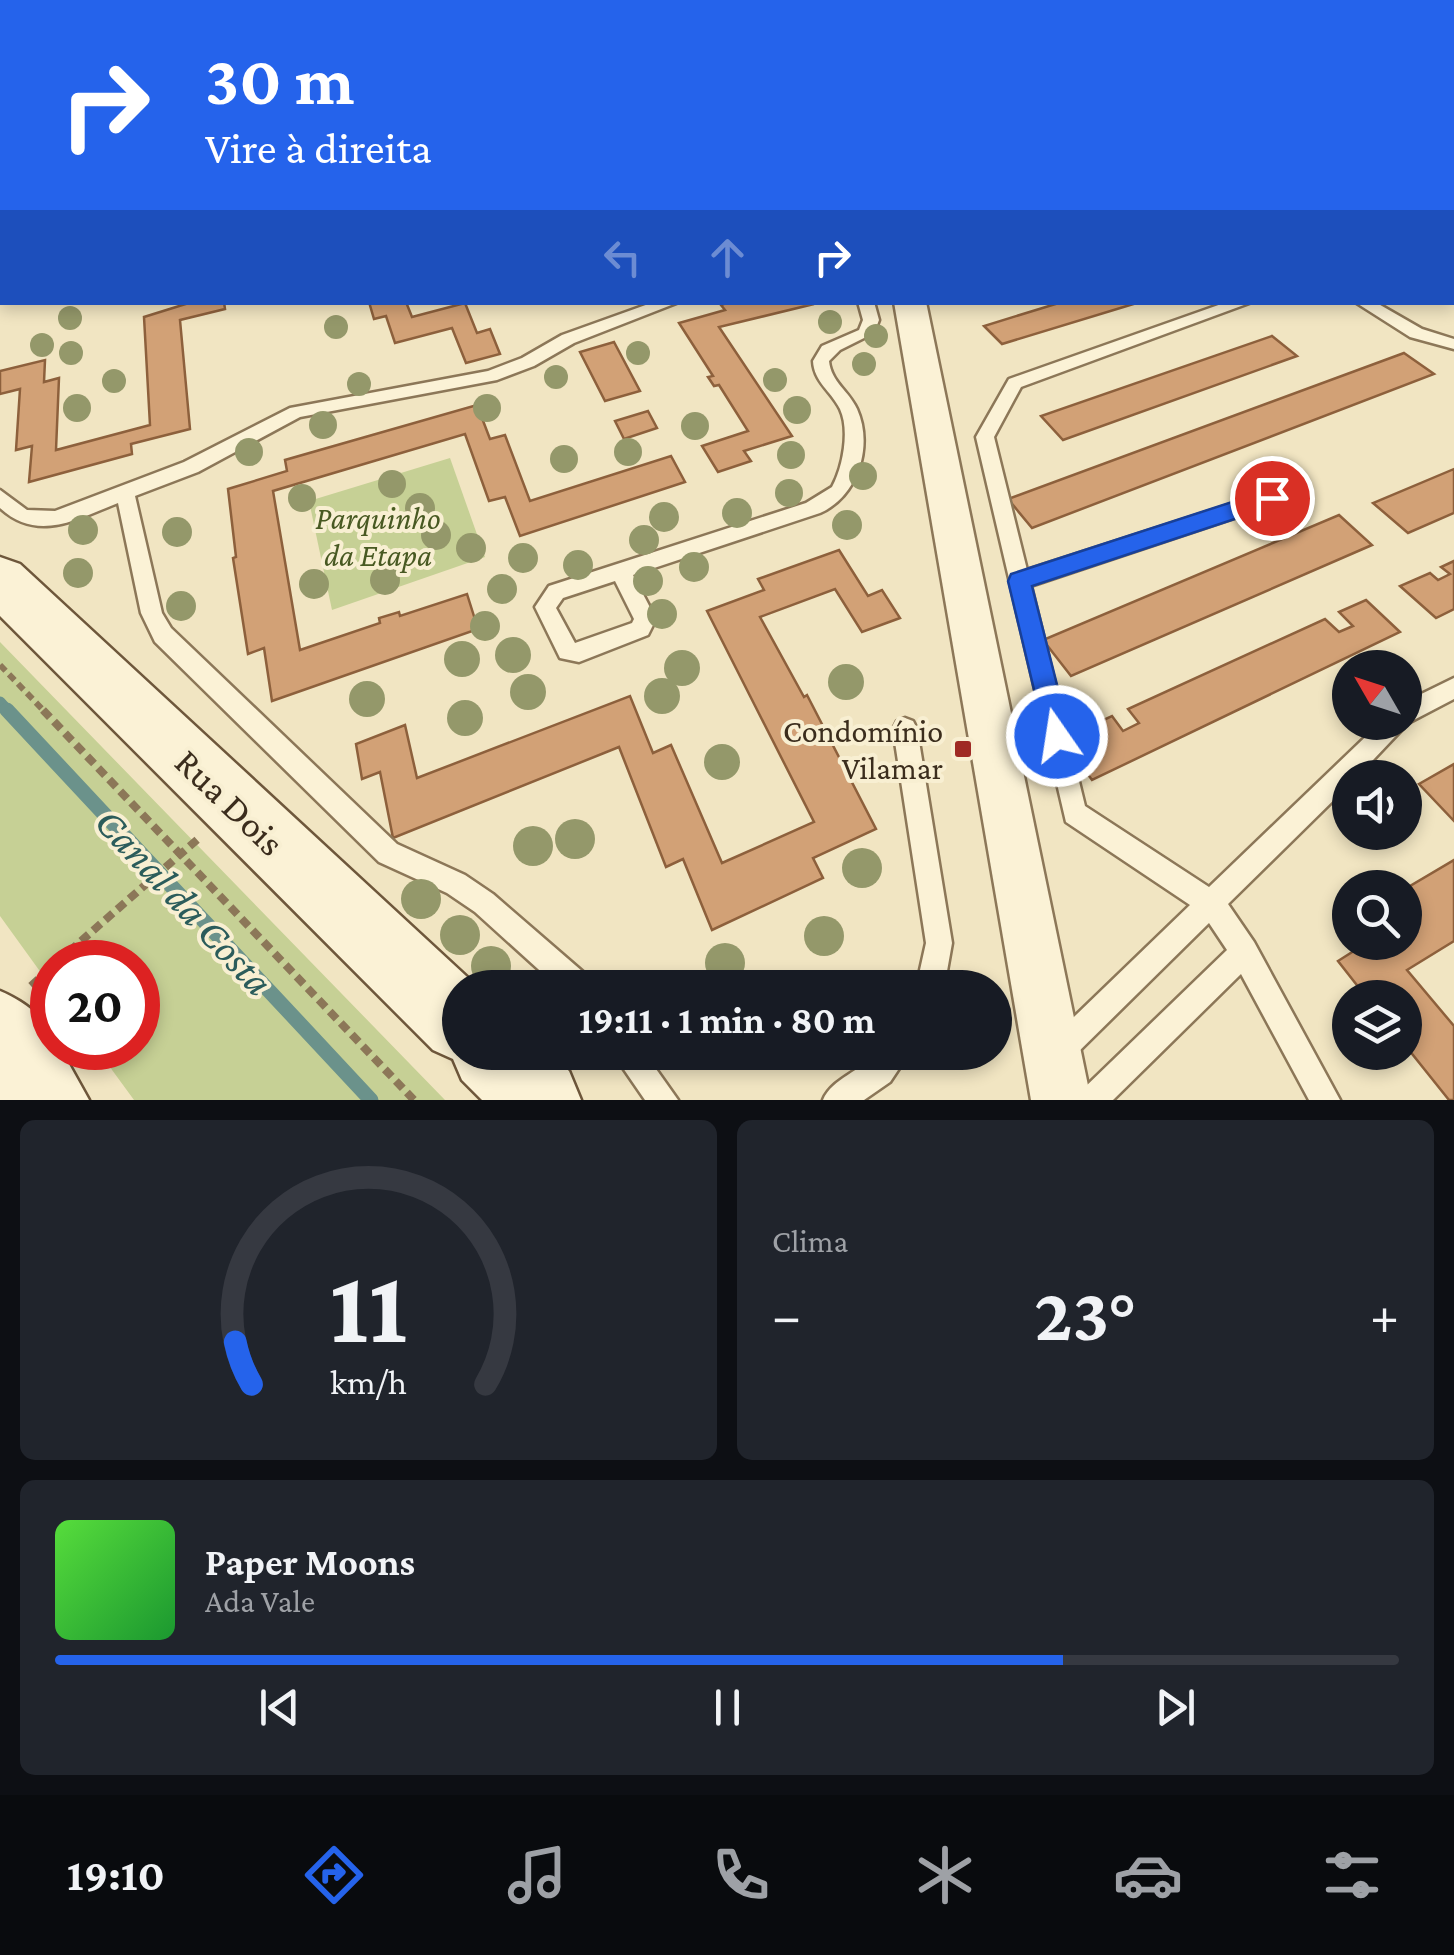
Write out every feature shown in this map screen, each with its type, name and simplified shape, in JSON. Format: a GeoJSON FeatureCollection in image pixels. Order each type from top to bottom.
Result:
{"type":"FeatureCollection","features":[{"type":"Feature","properties":{"kind":"main road","name":"Rua Dois"},"geometry":{"type":"LineString","coordinates":[[0,580],[442,1006]]}},
{"type":"Feature","properties":{"kind":"main road"},"geometry":{"type":"LineString","coordinates":[[509,1070],[540,1100]]}},
{"type":"Feature","properties":{"kind":"street"},"geometry":{"type":"LineString","coordinates":[[911,305],[1058,1078]]}},
{"type":"Feature","properties":{"kind":"lane"},"geometry":{"type":"LineString","coordinates":[[0,497],[22,518],[43,521],[191,467],[296,412],[490,376],[528,362],[568,339],[663,305]]}},
{"type":"Feature","properties":{"kind":"lane"},"geometry":{"type":"LineString","coordinates":[[620,571],[644,619],[640,629],[578,653],[568,650],[545,607],[556,592],[620,571],[813,508],[839,492],[845,483],[853,425],[849,410],[822,372],[822,361],[831,348],[866,333],[871,320],[867,305]]}},
{"type":"Feature","properties":{"kind":"lane"},"geometry":{"type":"LineString","coordinates":[[1235,305],[1015,382],[985,437],[1075,813],[1212,904],[1244,952],[1325,1100]]}},
{"type":"Feature","properties":{"kind":"lane"},"geometry":{"type":"LineString","coordinates":[[1368,305],[1416,333],[1454,344]]}},
{"type":"Feature","properties":{"kind":"lane"},"geometry":{"type":"LineString","coordinates":[[125,493],[152,613],[163,635],[388,853],[456,884],[484,903],[560,970]]}},
{"type":"Feature","properties":{"kind":"lane"},"geometry":{"type":"LineString","coordinates":[[1020,581],[1272,498]]}},
{"type":"Feature","properties":{"kind":"lane"},"geometry":{"type":"LineString","coordinates":[[1422,705],[1454,688]]}},
{"type":"Feature","properties":{"kind":"lane"},"geometry":{"type":"LineString","coordinates":[[905,729],[939,943],[934,970]]}},
{"type":"Feature","properties":{"kind":"lane"},"geometry":{"type":"LineString","coordinates":[[1058,1078],[1212,904],[1379,740]]}},
{"type":"Feature","properties":{"kind":"lane"},"geometry":{"type":"LineString","coordinates":[[1092,1100],[1244,952]]}},
{"type":"Feature","properties":{"kind":"lane"},"geometry":{"type":"LineString","coordinates":[[640,1070],[663,1100]]}},
{"type":"Feature","properties":{"kind":"lane"},"geometry":{"type":"LineString","coordinates":[[838,1100],[882,1070]]}},
{"type":"Feature","properties":{"kind":"path"},"geometry":{"type":"LineString","coordinates":[[0,665],[414,1100]]}},
{"type":"Feature","properties":{"kind":"path"},"geometry":{"type":"LineString","coordinates":[[83,940],[166,866]]}},
{"type":"Feature","properties":{"kind":"green space","name":"Parquinho da Etapa"},"geometry":{"type":"Polygon","coordinates":[[[450,458],[485,557],[332,610],[309,501],[450,458]]]}},
{"type":"Feature","properties":{"kind":"green space"},"geometry":{"type":"Polygon","coordinates":[[[0,642],[445,1100],[134,1100],[112,1070],[160,1070],[160,940],[30,940],[30,958],[0,916],[0,642]]]}},
{"type":"Feature","properties":{"kind":"building"},"geometry":{"type":"Polygon","coordinates":[[[182,305],[224,305],[225,309],[180,320],[190,429],[131,444],[132,454],[29,482],[32,446],[16,450],[20,389],[0,394],[0,371],[45,360],[44,382],[59,378],[56,450],[150,425],[144,317],[182,305]]]}},
{"type":"Feature","properties":{"kind":"building"},"geometry":{"type":"Polygon","coordinates":[[[370,305],[407,305],[412,317],[466,305],[477,333],[490,329],[500,354],[466,363],[452,328],[395,343],[386,316],[374,319],[370,305]]]}},
{"type":"Feature","properties":{"kind":"building"},"geometry":{"type":"Polygon","coordinates":[[[721,305],[810,305],[719,327],[792,436],[744,451],[751,461],[718,472],[702,446],[748,431],[719,385],[714,386],[708,377],[713,376],[679,323],[725,310],[721,305]]]}},
{"type":"Feature","properties":{"kind":"building"},"geometry":{"type":"Polygon","coordinates":[[[1052,305],[1130,305],[1002,344],[984,326],[1052,305]]]}},
{"type":"Feature","properties":{"kind":"building"},"geometry":{"type":"Polygon","coordinates":[[[1272,336],[1297,356],[1063,440],[1041,416],[1272,336]]]}},
{"type":"Feature","properties":{"kind":"building"},"geometry":{"type":"Polygon","coordinates":[[[614,342],[640,391],[605,401],[580,352],[614,342]]]}},
{"type":"Feature","properties":{"kind":"building"},"geometry":{"type":"Polygon","coordinates":[[[1404,353],[1434,374],[1032,528],[1008,499],[1404,353]]]}},
{"type":"Feature","properties":{"kind":"building"},"geometry":{"type":"Polygon","coordinates":[[[477,405],[490,439],[505,435],[530,501],[671,456],[685,482],[520,536],[505,497],[489,501],[465,434],[273,491],[300,650],[380,623],[379,618],[399,612],[400,616],[467,594],[478,629],[272,701],[264,648],[248,654],[233,558],[236,557],[228,489],[287,471],[285,460],[477,405]]]}},
{"type":"Feature","properties":{"kind":"building"},"geometry":{"type":"Polygon","coordinates":[[[648,411],[657,428],[624,439],[615,421],[648,411]]]}},
{"type":"Feature","properties":{"kind":"building"},"geometry":{"type":"Polygon","coordinates":[[[1454,469],[1454,513],[1408,533],[1373,503],[1454,469]]]}},
{"type":"Feature","properties":{"kind":"building"},"geometry":{"type":"Polygon","coordinates":[[[1339,515],[1372,545],[1071,676],[1043,640],[1339,515]]]}},
{"type":"Feature","properties":{"kind":"building"},"geometry":{"type":"Polygon","coordinates":[[[839,550],[868,596],[882,590],[900,618],[862,632],[835,589],[760,617],[804,697],[807,695],[876,829],[813,858],[823,878],[712,930],[683,859],[666,867],[619,747],[393,838],[380,772],[362,779],[356,744],[405,725],[417,778],[630,696],[653,753],[671,745],[722,863],[814,822],[707,611],[764,590],[758,579],[839,550]]]}},
{"type":"Feature","properties":{"kind":"building"},"geometry":{"type":"Polygon","coordinates":[[[1454,561],[1454,609],[1436,618],[1400,586],[1430,573],[1438,580],[1450,574],[1441,567],[1454,561]]]}},
{"type":"Feature","properties":{"kind":"building"},"geometry":{"type":"Polygon","coordinates":[[[1366,600],[1400,632],[1363,650],[1332,650],[1332,665],[1092,780],[1062,739],[1112,716],[1123,731],[1139,723],[1128,709],[1325,619],[1339,632],[1353,626],[1339,612],[1366,600]]]}},
{"type":"Feature","properties":{"kind":"building"},"geometry":{"type":"Polygon","coordinates":[[[1454,764],[1454,821],[1422,787],[1422,782],[1454,764]]]}},
{"type":"Feature","properties":{"kind":"building"},"geometry":{"type":"Polygon","coordinates":[[[1454,860],[1454,941],[1407,970],[1415,980],[1353,980],[1338,961],[1422,960],[1422,879],[1454,860]]]}},
{"type":"Feature","properties":{"kind":"building"},"geometry":{"type":"Polygon","coordinates":[[[1422,988],[1454,1026],[1454,1100],[1449,1100],[1422,1066],[1422,988]]]}},
{"type":"Feature","properties":{"kind":"waterway","name":"Canal da Costa"},"geometry":{"type":"LineString","coordinates":[[0,702],[9,712]]}},
{"type":"Feature","properties":{"kind":"waterway","name":"Canal da Costa"},"geometry":{"type":"LineString","coordinates":[[7,710],[371,1100]]}},
{"type":"Feature","properties":{"kind":"place","name":"Condomínio Vilamar"},"geometry":{"type":"Point","coordinates":[963,749]}},
{"type":"Feature","properties":{"kind":"route"},"geometry":{"type":"LineString","coordinates":[[1057,736],[1020,581],[1272,498]]}}]}
